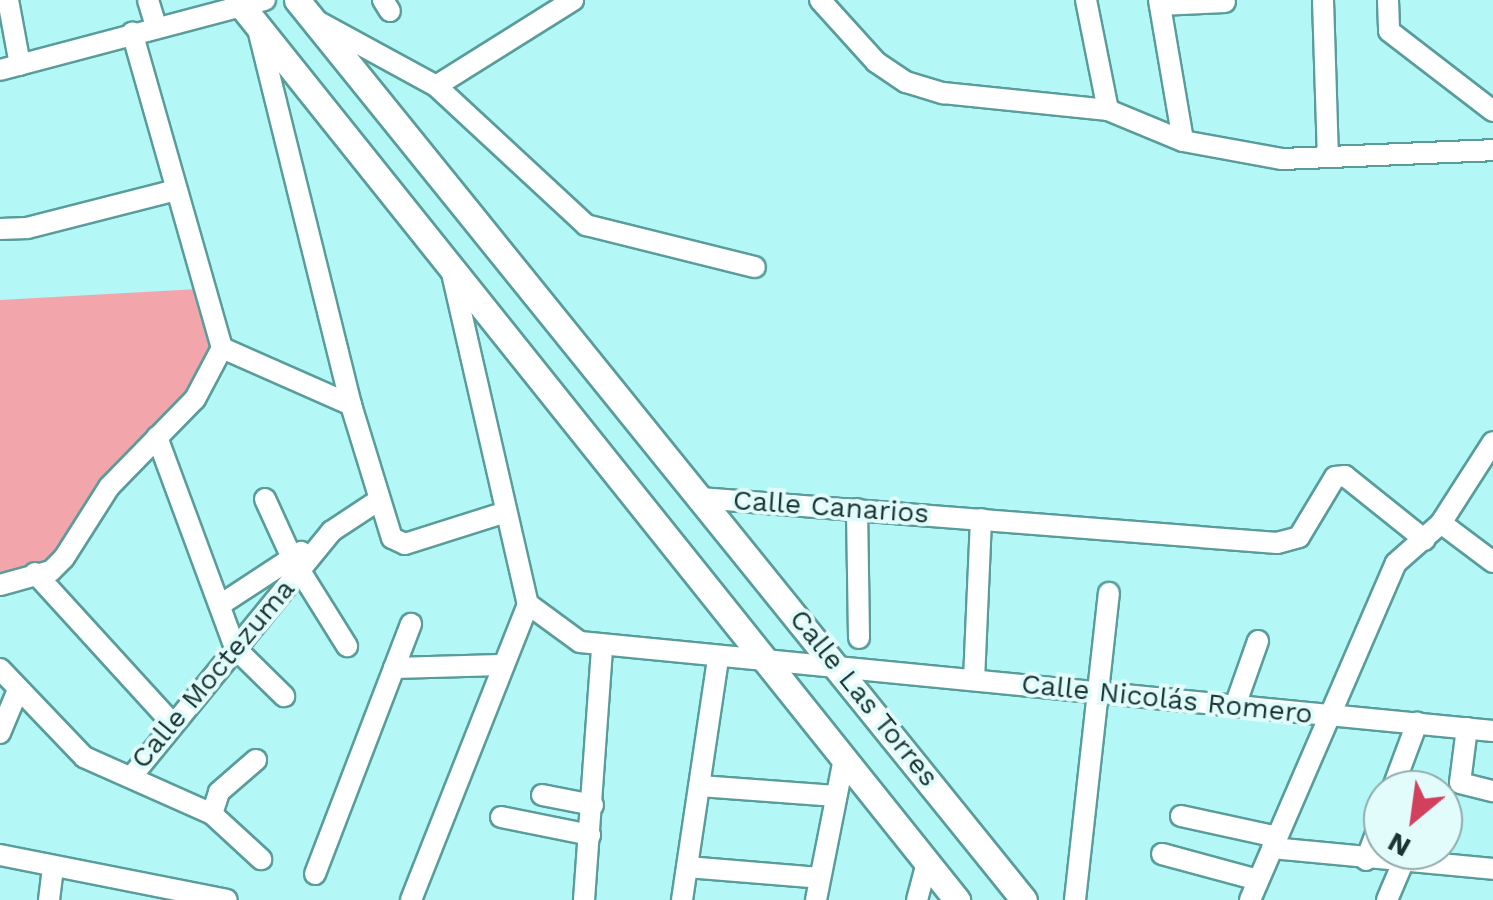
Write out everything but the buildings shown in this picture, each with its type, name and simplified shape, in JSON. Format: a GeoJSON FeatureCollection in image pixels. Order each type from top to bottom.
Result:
{"type":"FeatureCollection","features":[{"type":"Feature","properties":{"kind":"main road"},"geometry":{"type":"LineString","coordinates":[[247,2],[258,28],[452,269]]}},
{"type":"Feature","properties":{"kind":"main road","name":"Calle Canarios"},"geometry":{"type":"LineString","coordinates":[[304,9],[700,498]]}},
{"type":"Feature","properties":{"kind":"main road","name":"Calle Las Torres"},"geometry":{"type":"LineString","coordinates":[[452,269],[957,900]]}},
{"type":"Feature","properties":{"kind":"main road","name":"Calle Las Torres"},"geometry":{"type":"LineString","coordinates":[[700,498],[842,667],[1024,900]]}},
{"type":"Feature","properties":{"kind":"street"},"geometry":{"type":"LineString","coordinates":[[8,0],[10,68],[247,2]]}},
{"type":"Feature","properties":{"kind":"street"},"geometry":{"type":"LineString","coordinates":[[148,0],[156,27]]}},
{"type":"Feature","properties":{"kind":"street"},"geometry":{"type":"LineString","coordinates":[[436,86],[573,0]]}},
{"type":"Feature","properties":{"kind":"street"},"geometry":{"type":"LineString","coordinates":[[820,0],[848,38],[906,82],[943,93],[1108,110],[1183,141],[1233,154],[1328,157],[1493,150]]}},
{"type":"Feature","properties":{"kind":"street"},"geometry":{"type":"LineString","coordinates":[[1086,0],[1108,110]]}},
{"type":"Feature","properties":{"kind":"street"},"geometry":{"type":"LineString","coordinates":[[1324,0],[1328,157]]}},
{"type":"Feature","properties":{"kind":"street"},"geometry":{"type":"LineString","coordinates":[[1388,0],[1389,30],[1493,111]]}},
{"type":"Feature","properties":{"kind":"street"},"geometry":{"type":"LineString","coordinates":[[1183,141],[1160,2],[1226,2]]}},
{"type":"Feature","properties":{"kind":"street"},"geometry":{"type":"LineString","coordinates":[[304,9],[436,86],[586,224],[755,267]]}},
{"type":"Feature","properties":{"kind":"street"},"geometry":{"type":"LineString","coordinates":[[258,28],[351,405],[379,500],[398,543],[506,512]]}},
{"type":"Feature","properties":{"kind":"street"},"geometry":{"type":"LineString","coordinates":[[0,585],[35,574],[64,558],[109,487],[195,399],[222,348],[132,33]]}},
{"type":"Feature","properties":{"kind":"street"},"geometry":{"type":"LineString","coordinates":[[0,229],[176,190]]}},
{"type":"Feature","properties":{"kind":"street"},"geometry":{"type":"LineString","coordinates":[[411,900],[528,604],[452,269]]}},
{"type":"Feature","properties":{"kind":"street"},"geometry":{"type":"LineString","coordinates":[[222,348],[351,405]]}},
{"type":"Feature","properties":{"kind":"street"},"geometry":{"type":"LineString","coordinates":[[157,437],[236,648],[284,696]]}},
{"type":"Feature","properties":{"kind":"street"},"geometry":{"type":"LineString","coordinates":[[1162,854],[1254,890],[1396,564],[1441,523],[1493,442]]}},
{"type":"Feature","properties":{"kind":"street","name":"Calle Canarios"},"geometry":{"type":"LineString","coordinates":[[700,498],[1278,542],[1298,537],[1335,477],[1345,476],[1425,540]]}},
{"type":"Feature","properties":{"kind":"street"},"geometry":{"type":"LineString","coordinates":[[265,499],[296,564],[347,646]]}},
{"type":"Feature","properties":{"kind":"street","name":"Calle Moctezuma"},"geometry":{"type":"LineString","coordinates":[[0,669],[84,757],[132,776],[236,648],[296,564],[332,531],[379,500]]}},
{"type":"Feature","properties":{"kind":"street"},"geometry":{"type":"LineString","coordinates":[[858,509],[859,638]]}},
{"type":"Feature","properties":{"kind":"street"},"geometry":{"type":"LineString","coordinates":[[974,680],[982,519]]}},
{"type":"Feature","properties":{"kind":"street"},"geometry":{"type":"LineString","coordinates":[[1441,523],[1493,562]]}},
{"type":"Feature","properties":{"kind":"street"},"geometry":{"type":"LineString","coordinates":[[220,606],[296,564]]}},
{"type":"Feature","properties":{"kind":"street"},"geometry":{"type":"LineString","coordinates":[[35,574],[173,724]]}},
{"type":"Feature","properties":{"kind":"street"},"geometry":{"type":"LineString","coordinates":[[1074,900],[1109,593]]}},
{"type":"Feature","properties":{"kind":"street","name":"Calle Nicolás Romero"},"geometry":{"type":"LineString","coordinates":[[528,604],[559,633],[602,646],[1493,731]]}},
{"type":"Feature","properties":{"kind":"street"},"geometry":{"type":"LineString","coordinates":[[315,874],[411,624]]}},
{"type":"Feature","properties":{"kind":"street"},"geometry":{"type":"LineString","coordinates":[[1235,706],[1258,641]]}},
{"type":"Feature","properties":{"kind":"street"},"geometry":{"type":"LineString","coordinates":[[584,900],[602,646]]}},
{"type":"Feature","properties":{"kind":"street"},"geometry":{"type":"LineString","coordinates":[[682,900],[718,659]]}},
{"type":"Feature","properties":{"kind":"street"},"geometry":{"type":"LineString","coordinates":[[394,668],[502,664]]}},
{"type":"Feature","properties":{"kind":"street"},"geometry":{"type":"LineString","coordinates":[[0,733],[18,690]]}},
{"type":"Feature","properties":{"kind":"street"},"geometry":{"type":"LineString","coordinates":[[1399,770],[1417,723]]}},
{"type":"Feature","properties":{"kind":"street"},"geometry":{"type":"LineString","coordinates":[[1467,728],[1460,783],[1493,791]]}},
{"type":"Feature","properties":{"kind":"street"},"geometry":{"type":"LineString","coordinates":[[816,900],[844,758]]}},
{"type":"Feature","properties":{"kind":"street"},"geometry":{"type":"LineString","coordinates":[[212,814],[219,792],[256,760]]}},
{"type":"Feature","properties":{"kind":"street"},"geometry":{"type":"LineString","coordinates":[[132,776],[212,814],[262,859]]}},
{"type":"Feature","properties":{"kind":"street"},"geometry":{"type":"LineString","coordinates":[[700,786],[836,796]]}},
{"type":"Feature","properties":{"kind":"street"},"geometry":{"type":"LineString","coordinates":[[542,795],[593,805]]}},
{"type":"Feature","properties":{"kind":"street"},"geometry":{"type":"LineString","coordinates":[[1181,816],[1275,843],[1363,859]]}},
{"type":"Feature","properties":{"kind":"street"},"geometry":{"type":"LineString","coordinates":[[501,817],[590,835]]}},
{"type":"Feature","properties":{"kind":"street"},"geometry":{"type":"LineString","coordinates":[[0,855],[153,893],[227,900]]}},
{"type":"Feature","properties":{"kind":"street"},"geometry":{"type":"LineString","coordinates":[[918,900],[927,862]]}},
{"type":"Feature","properties":{"kind":"street"},"geometry":{"type":"LineString","coordinates":[[49,900],[54,866]]}},
{"type":"Feature","properties":{"kind":"street"},"geometry":{"type":"LineString","coordinates":[[687,867],[820,878]]}},
{"type":"Feature","properties":{"kind":"street"},"geometry":{"type":"LineString","coordinates":[[1463,868],[1493,869]]}},
{"type":"Feature","properties":{"kind":"street"},"geometry":{"type":"LineString","coordinates":[[1387,900],[1400,870]]}},
{"type":"Feature","properties":{"kind":"shaded area"},"geometry":{"type":"Polygon","coordinates":[[[198,289],[213,348],[195,386],[107,478],[53,556],[0,578],[0,300],[198,289]]]}}]}
